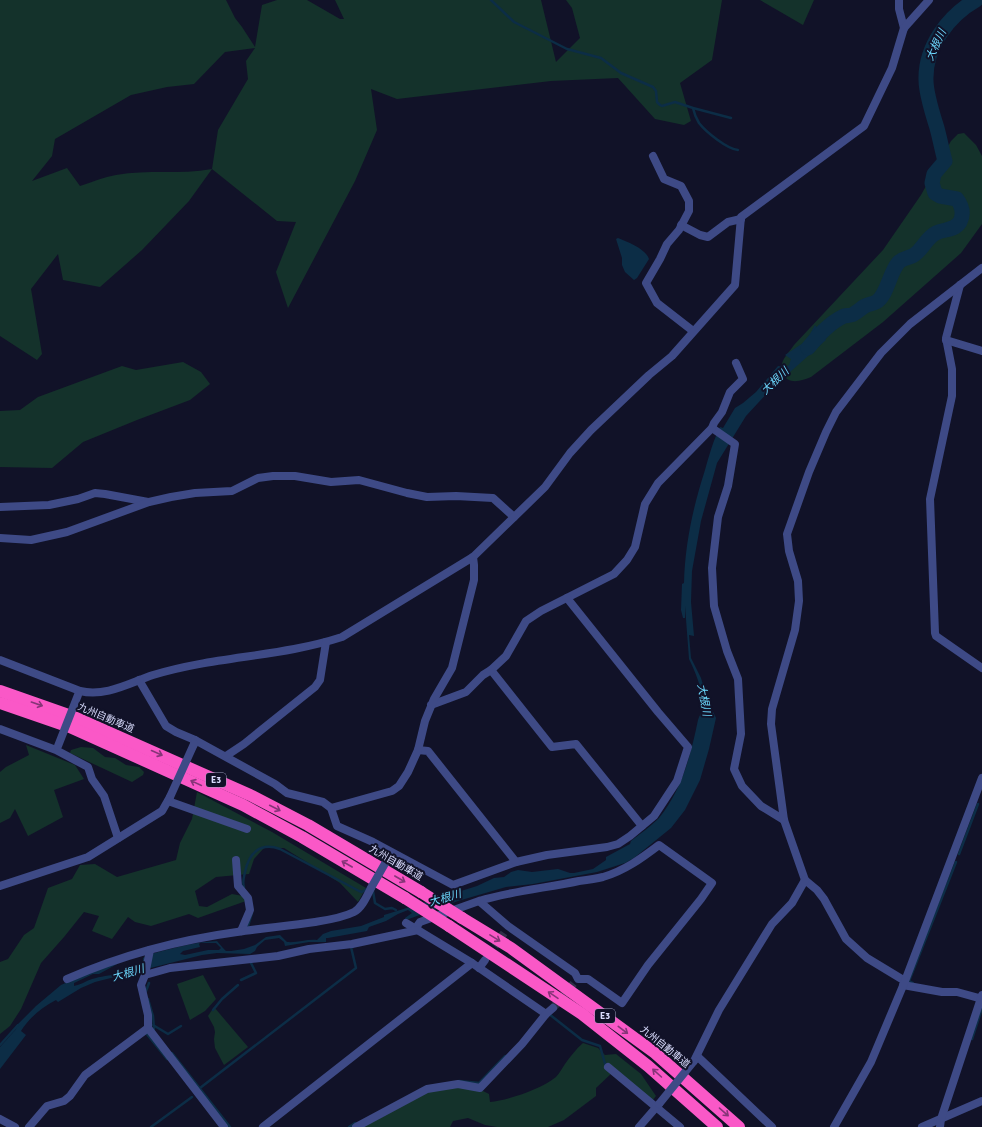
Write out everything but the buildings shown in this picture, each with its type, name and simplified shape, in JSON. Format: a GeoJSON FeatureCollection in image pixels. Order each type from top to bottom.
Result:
{"type":"FeatureCollection","features":[{"type":"Feature","properties":{"kind":"highway","name":"九州自動車道"},"geometry":{"type":"LineString","coordinates":[[0,691],[74,717],[250,795],[308,825],[421,892],[510,948],[649,1049],[739,1127]]}},
{"type":"Feature","properties":{"kind":"highway","name":"E3"},"geometry":{"type":"LineString","coordinates":[[0,703],[70,727],[243,805],[302,837],[405,898],[582,1014],[648,1066],[717,1127]]}},
{"type":"Feature","properties":{"kind":"street"},"geometry":{"type":"LineString","coordinates":[[899,0],[899,10],[904,28]]}},
{"type":"Feature","properties":{"kind":"street"},"geometry":{"type":"LineString","coordinates":[[0,660],[79,693],[101,693],[191,665],[248,657],[326,642],[342,637],[473,557],[544,488],[570,453],[590,430],[649,375],[672,356],[735,285],[741,217],[864,126],[892,68],[904,28],[929,0]]}},
{"type":"Feature","properties":{"kind":"street"},"geometry":{"type":"LineString","coordinates":[[653,156],[664,179],[681,186],[689,201],[689,211],[667,244],[646,283],[657,303],[693,331]]}},
{"type":"Feature","properties":{"kind":"street"},"geometry":{"type":"LineString","coordinates":[[681,225],[700,235],[708,237],[728,222],[741,219]]}},
{"type":"Feature","properties":{"kind":"street"},"geometry":{"type":"LineString","coordinates":[[941,1123],[982,998],[957,992],[942,992],[904,983],[867,958],[846,939],[824,899],[817,890],[804,880],[784,820],[771,724],[772,709],[795,630],[799,600],[798,582],[789,551],[787,534],[809,472],[836,412],[881,353],[910,324],[982,268]]}},
{"type":"Feature","properties":{"kind":"street"},"geometry":{"type":"LineString","coordinates":[[960,285],[946,340],[952,369],[952,396],[930,499],[935,633],[936,636],[982,668]]}},
{"type":"Feature","properties":{"kind":"street"},"geometry":{"type":"LineString","coordinates":[[946,340],[982,351]]}},
{"type":"Feature","properties":{"kind":"street"},"geometry":{"type":"LineString","coordinates":[[431,705],[466,692],[483,675],[491,670],[506,656],[526,621],[614,574],[628,560],[634,547],[645,504],[658,483],[713,429],[714,422],[722,412],[730,392],[743,379],[736,363]]}},
{"type":"Feature","properties":{"kind":"street"},"geometry":{"type":"LineString","coordinates":[[713,429],[735,444],[728,486],[718,517],[712,568],[714,606],[727,651],[738,679],[741,734],[734,769],[742,786],[761,806],[784,820]]}},
{"type":"Feature","properties":{"kind":"street"},"geometry":{"type":"LineString","coordinates":[[0,538],[31,540],[67,532],[149,502],[187,494],[232,490],[258,478],[265,477],[295,476],[330,482],[358,480],[407,493],[427,496],[493,498],[514,517]]}},
{"type":"Feature","properties":{"kind":"street"},"geometry":{"type":"LineString","coordinates":[[0,507],[49,506],[95,493],[149,502]]}},
{"type":"Feature","properties":{"kind":"street"},"geometry":{"type":"LineString","coordinates":[[331,808],[392,791],[400,786],[408,772],[418,750],[425,721],[431,705],[452,668],[474,580],[473,557]]}},
{"type":"Feature","properties":{"kind":"street"},"geometry":{"type":"LineString","coordinates":[[139,680],[166,726],[195,742],[226,756],[275,784],[287,793],[323,802],[331,808],[337,826],[392,852],[453,885],[516,862],[547,855],[607,847],[618,844],[654,816],[677,781],[688,747],[658,712],[567,598]]}},
{"type":"Feature","properties":{"kind":"street"},"geometry":{"type":"LineString","coordinates":[[226,756],[244,744],[315,687],[320,680],[326,642]]}},
{"type":"Feature","properties":{"kind":"street"},"geometry":{"type":"LineString","coordinates":[[491,670],[552,747],[576,744],[642,826]]}},
{"type":"Feature","properties":{"kind":"street"},"geometry":{"type":"LineString","coordinates":[[57,748],[79,693]]}},
{"type":"Feature","properties":{"kind":"street"},"geometry":{"type":"LineString","coordinates":[[0,729],[57,748],[88,767],[92,779],[104,796],[118,838]]}},
{"type":"Feature","properties":{"kind":"street"},"geometry":{"type":"LineString","coordinates":[[0,886],[88,857],[162,811],[195,742]]}},
{"type":"Feature","properties":{"kind":"street"},"geometry":{"type":"LineString","coordinates":[[418,750],[428,751],[516,862]]}},
{"type":"Feature","properties":{"kind":"street"},"geometry":{"type":"LineString","coordinates":[[834,1127],[871,1062],[904,983],[982,778]]}},
{"type":"Feature","properties":{"kind":"street"},"geometry":{"type":"LineString","coordinates":[[169,799],[247,829]]}},
{"type":"Feature","properties":{"kind":"street"},"geometry":{"type":"LineString","coordinates":[[416,930],[420,922],[479,901],[510,892],[603,877],[621,870],[640,859],[659,845],[712,883],[648,965],[622,1003],[588,979],[576,981],[575,972],[506,929],[479,901]]}},
{"type":"Feature","properties":{"kind":"street"},"geometry":{"type":"LineString","coordinates":[[67,979],[98,965],[200,937],[334,919],[354,912],[361,906],[392,852]]}},
{"type":"Feature","properties":{"kind":"street"},"geometry":{"type":"LineString","coordinates":[[236,860],[238,886],[248,898],[250,910],[241,931]]}},
{"type":"Feature","properties":{"kind":"street"},"geometry":{"type":"LineString","coordinates":[[639,1127],[658,1106],[695,1059],[719,1010],[731,990],[772,924],[792,903],[804,880]]}},
{"type":"Feature","properties":{"kind":"street"},"geometry":{"type":"LineString","coordinates":[[406,923],[472,963],[546,1014]]}},
{"type":"Feature","properties":{"kind":"street"},"geometry":{"type":"LineString","coordinates":[[145,973],[170,968],[278,956],[309,949],[352,944],[416,930]]}},
{"type":"Feature","properties":{"kind":"street"},"geometry":{"type":"LineString","coordinates":[[150,950],[141,985],[148,1015],[148,1028],[224,1127]]}},
{"type":"Feature","properties":{"kind":"street"},"geometry":{"type":"LineString","coordinates":[[479,968],[485,960]]}},
{"type":"Feature","properties":{"kind":"street"},"geometry":{"type":"LineString","coordinates":[[263,1127],[472,963]]}},
{"type":"Feature","properties":{"kind":"street"},"geometry":{"type":"LineString","coordinates":[[356,1127],[427,1089],[458,1084],[480,1088],[522,1044],[546,1014],[553,1008]]}},
{"type":"Feature","properties":{"kind":"street"},"geometry":{"type":"LineString","coordinates":[[29,1127],[48,1106],[64,1101],[70,1096],[85,1076],[148,1028]]}},
{"type":"Feature","properties":{"kind":"street"},"geometry":{"type":"LineString","coordinates":[[695,1059],[772,1127]]}},
{"type":"Feature","properties":{"kind":"street"},"geometry":{"type":"LineString","coordinates":[[608,1067],[658,1106],[680,1127]]}},
{"type":"Feature","properties":{"kind":"street"},"geometry":{"type":"LineString","coordinates":[[922,1127],[941,1123],[982,1101]]}},
{"type":"Feature","properties":{"kind":"street"},"geometry":{"type":"LineString","coordinates":[[0,1119],[15,1127]]}},
{"type":"Feature","properties":{"kind":"green space"},"geometry":{"type":"Polygon","coordinates":[[[0,0],[226,0],[235,18],[255,47],[262,5],[277,0],[307,0],[340,19],[344,19],[335,0],[541,0],[556,62],[580,38],[572,8],[566,0],[722,0],[712,60],[680,83],[691,121],[684,125],[655,119],[618,78],[551,81],[397,99],[371,89],[377,130],[355,181],[288,308],[276,272],[296,222],[277,221],[212,169],[189,201],[142,250],[100,287],[63,280],[58,254],[31,289],[42,354],[37,360],[0,336],[0,0]],[[255,48],[225,52],[194,84],[167,87],[131,95],[55,139],[52,156],[32,181],[67,168],[80,186],[107,177],[128,173],[200,171],[212,169],[218,130],[248,79],[246,61],[255,48]]]}},
{"type":"Feature","properties":{"kind":"green space"},"geometry":{"type":"Polygon","coordinates":[[[760,0],[814,0],[803,25],[760,0]]]}},
{"type":"Feature","properties":{"kind":"green space"},"geometry":{"type":"Polygon","coordinates":[[[964,133],[976,145],[982,156],[982,224],[961,253],[883,322],[811,377],[800,381],[788,380],[783,374],[782,368],[787,354],[883,250],[921,195],[951,141],[958,134],[964,133]]]}},
{"type":"Feature","properties":{"kind":"green space"},"geometry":{"type":"Polygon","coordinates":[[[183,362],[201,372],[210,384],[190,400],[83,442],[52,468],[0,467],[0,411],[20,410],[38,397],[122,366],[136,370],[183,362]]]}},
{"type":"Feature","properties":{"kind":"green space"},"geometry":{"type":"Polygon","coordinates":[[[26,745],[75,765],[84,779],[54,790],[63,817],[28,836],[15,809],[10,818],[0,823],[0,772],[6,767],[29,755],[26,745]]]}},
{"type":"Feature","properties":{"kind":"green space"},"geometry":{"type":"Polygon","coordinates":[[[81,747],[93,748],[105,757],[115,758],[126,765],[139,767],[144,772],[143,775],[132,782],[70,753],[71,750],[81,747]]]}},
{"type":"Feature","properties":{"kind":"green space"},"geometry":{"type":"Polygon","coordinates":[[[197,792],[272,832],[366,888],[358,902],[340,883],[284,848],[264,848],[254,859],[249,874],[216,877],[195,891],[199,906],[207,907],[232,894],[243,896],[246,901],[198,918],[189,914],[151,926],[135,922],[128,917],[112,939],[92,931],[99,916],[84,912],[41,963],[21,1009],[10,1026],[0,1034],[0,962],[8,959],[24,935],[34,928],[48,888],[72,879],[80,865],[95,864],[117,877],[176,860],[180,843],[192,819],[197,792]]]}},
{"type":"Feature","properties":{"kind":"green space"},"geometry":{"type":"Polygon","coordinates":[[[203,975],[216,999],[205,1011],[190,1020],[177,984],[203,975]]]}},
{"type":"Feature","properties":{"kind":"green space"},"geometry":{"type":"Polygon","coordinates":[[[214,1007],[248,1047],[224,1065],[215,1048],[214,1027],[208,1016],[214,1007]]]}},
{"type":"Feature","properties":{"kind":"green space"},"geometry":{"type":"Polygon","coordinates":[[[583,1043],[598,1048],[605,1055],[616,1054],[641,1074],[656,1096],[652,1101],[614,1071],[596,1088],[596,1096],[564,1120],[548,1127],[497,1127],[485,1125],[468,1118],[453,1121],[450,1127],[359,1127],[427,1091],[459,1086],[481,1090],[489,1094],[490,1102],[524,1093],[542,1086],[556,1077],[571,1056],[583,1043]]]}},
{"type":"Feature","properties":{"kind":"water"},"geometry":{"type":"Polygon","coordinates":[[[618,238],[641,249],[649,259],[637,278],[634,280],[625,272],[622,265],[622,258],[616,239],[618,238]]]}},
{"type":"Feature","properties":{"kind":"water","name":"大根川"},"geometry":{"type":"Polygon","coordinates":[[[815,325],[826,340],[771,389],[746,416],[717,463],[701,521],[692,571],[691,602],[694,636],[689,635],[691,658],[701,678],[708,701],[716,718],[700,780],[685,810],[671,828],[634,858],[625,863],[597,872],[533,884],[506,887],[458,901],[406,920],[405,918],[412,913],[408,910],[386,921],[369,927],[367,931],[326,938],[326,942],[309,942],[285,946],[284,942],[279,938],[265,940],[257,947],[255,951],[250,954],[217,953],[202,955],[95,982],[81,988],[58,1002],[56,1000],[36,1013],[21,1031],[26,1035],[0,1069],[0,1047],[16,1029],[17,1025],[36,1006],[61,985],[97,969],[119,963],[99,974],[93,974],[74,983],[74,986],[98,977],[119,974],[132,970],[143,963],[143,958],[147,955],[190,944],[217,941],[226,951],[231,951],[244,949],[255,945],[266,937],[280,935],[287,942],[317,940],[323,934],[331,931],[361,926],[384,917],[384,915],[477,886],[494,878],[504,877],[511,872],[518,870],[532,872],[558,869],[574,873],[593,869],[606,860],[606,857],[630,844],[631,841],[656,821],[667,807],[680,784],[689,759],[698,718],[703,708],[701,690],[697,676],[689,659],[685,606],[685,618],[683,618],[681,610],[682,584],[684,583],[690,526],[715,438],[720,427],[723,428],[735,408],[756,392],[778,366],[786,367],[789,365],[791,359],[785,355],[806,341],[815,325]],[[200,943],[200,947],[183,951],[180,954],[185,955],[208,950],[219,950],[221,948],[216,943],[200,943]]]}},
{"type":"Feature","properties":{"kind":"waterway"},"geometry":{"type":"LineString","coordinates":[[491,0],[514,22],[567,49],[601,58],[621,73],[653,87],[656,91],[657,102],[662,106],[675,102],[731,118]]}},
{"type":"Feature","properties":{"kind":"waterway","name":"大根川"},"geometry":{"type":"LineString","coordinates":[[808,348],[833,322],[844,316],[853,315],[864,307],[875,303],[880,299],[892,273],[900,261],[917,253],[936,233],[955,227],[960,222],[962,210],[957,199],[940,196],[935,193],[932,183],[934,174],[945,161],[927,92],[926,80],[929,56],[940,34],[956,15],[976,0]]}},
{"type":"Feature","properties":{"kind":"waterway"},"geometry":{"type":"LineString","coordinates":[[693,108],[695,116],[706,131],[728,147],[738,150]]}},
{"type":"Feature","properties":{"kind":"waterway"},"geometry":{"type":"LineString","coordinates":[[959,854],[978,804]]}},
{"type":"Feature","properties":{"kind":"waterway"},"geometry":{"type":"LineString","coordinates":[[244,887],[243,883],[249,859],[261,848],[273,847],[280,849],[359,891],[362,892],[368,888]]}},
{"type":"Feature","properties":{"kind":"waterway"},"geometry":{"type":"LineString","coordinates":[[913,983],[909,981],[956,862]]}},
{"type":"Feature","properties":{"kind":"waterway"},"geometry":{"type":"LineString","coordinates":[[373,891],[375,903],[385,909],[392,908],[396,910]]}},
{"type":"Feature","properties":{"kind":"waterway"},"geometry":{"type":"LineString","coordinates":[[248,926],[252,913]]}},
{"type":"Feature","properties":{"kind":"waterway"},"geometry":{"type":"LineString","coordinates":[[200,1088],[356,968],[351,947],[353,947]]}},
{"type":"Feature","properties":{"kind":"waterway"},"geometry":{"type":"LineString","coordinates":[[241,980],[256,973],[250,961]]}},
{"type":"Feature","properties":{"kind":"waterway"},"geometry":{"type":"LineString","coordinates":[[146,991],[149,983]]}},
{"type":"Feature","properties":{"kind":"waterway"},"geometry":{"type":"LineString","coordinates":[[213,1010],[222,999],[238,985]]}},
{"type":"Feature","properties":{"kind":"waterway"},"geometry":{"type":"LineString","coordinates":[[148,999],[153,1016],[154,1029]]}},
{"type":"Feature","properties":{"kind":"waterway"},"geometry":{"type":"LineString","coordinates":[[972,1039],[982,1008]]}},
{"type":"Feature","properties":{"kind":"waterway"},"geometry":{"type":"LineString","coordinates":[[549,1014],[582,1040],[600,1046],[606,1067]]}},
{"type":"Feature","properties":{"kind":"waterway"},"geometry":{"type":"LineString","coordinates":[[0,1045],[18,1025]]}},
{"type":"Feature","properties":{"kind":"waterway"},"geometry":{"type":"LineString","coordinates":[[153,1025],[168,1034],[181,1026]]}},
{"type":"Feature","properties":{"kind":"waterway"},"geometry":{"type":"LineString","coordinates":[[146,1033],[167,1059]]}},
{"type":"Feature","properties":{"kind":"waterway"},"geometry":{"type":"LineString","coordinates":[[172,1053],[230,1127]]}},
{"type":"Feature","properties":{"kind":"waterway"},"geometry":{"type":"LineString","coordinates":[[459,1081],[479,1083],[505,1056]]}},
{"type":"Feature","properties":{"kind":"waterway"},"geometry":{"type":"LineString","coordinates":[[151,1127],[192,1097]]}},
{"type":"Feature","properties":{"kind":"waterway"},"geometry":{"type":"LineString","coordinates":[[349,1127],[355,1123]]}},
{"type":"Feature","properties":{"kind":"tunnel"},"geometry":{"type":"LineString","coordinates":[[488,956],[504,933]]}},
{"type":"Feature","properties":{"kind":"tunnel"},"geometry":{"type":"LineString","coordinates":[[553,1008],[574,983]]}}]}
